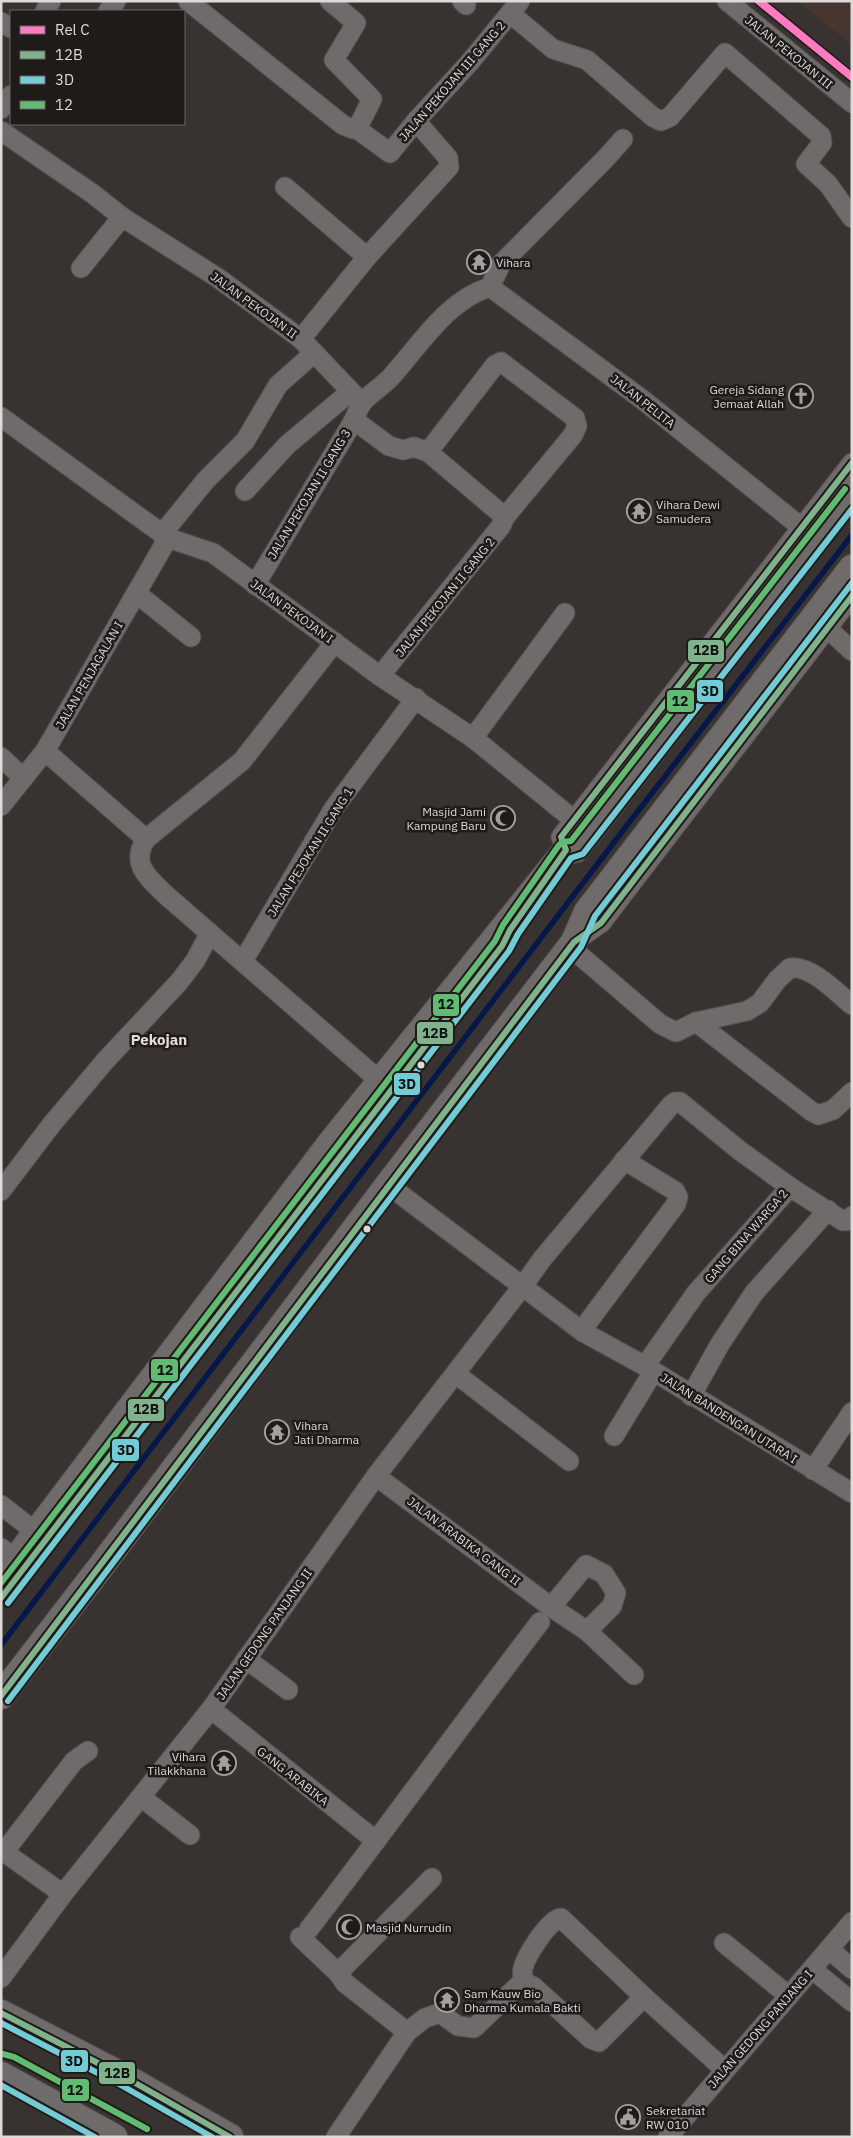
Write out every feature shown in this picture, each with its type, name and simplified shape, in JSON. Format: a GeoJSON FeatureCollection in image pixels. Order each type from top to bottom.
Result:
{"type":"FeatureCollection","features":[{"type":"Feature","properties":{"kind":"main road"},"geometry":{"type":"LineString","coordinates":[[6,1562],[37,1533],[380,1081],[566,850],[576,849],[583,825],[852,494]]}},
{"type":"Feature","properties":{"kind":"main road"},"geometry":{"type":"LineString","coordinates":[[1,1696],[572,945],[587,912],[852,568]]}},
{"type":"Feature","properties":{"kind":"main road"},"geometry":{"type":"LineString","coordinates":[[1,2013],[123,2076],[230,2137]]}},
{"type":"Feature","properties":{"kind":"main road"},"geometry":{"type":"LineString","coordinates":[[1,2075],[114,2137]]}},
{"type":"Feature","properties":{"kind":"street"},"geometry":{"type":"LineString","coordinates":[[188,1],[343,125],[357,129],[372,99],[334,60],[356,23],[330,1]]}},
{"type":"Feature","properties":{"kind":"street","name":"JALAN PEKOJAN III"},"geometry":{"type":"LineString","coordinates":[[727,1],[852,103]]}},
{"type":"Feature","properties":{"kind":"street"},"geometry":{"type":"LineString","coordinates":[[515,8],[553,49],[587,60],[653,117],[661,121],[670,117],[725,53],[821,136],[822,143],[806,164],[828,184],[852,218]]}},
{"type":"Feature","properties":{"kind":"street","name":"JALAN PEKOJAN III GANG 2"},"geometry":{"type":"LineString","coordinates":[[357,129],[390,152],[465,68],[515,8]]}},
{"type":"Feature","properties":{"kind":"street"},"geometry":{"type":"LineString","coordinates":[[1,109],[10,96]]}},
{"type":"Feature","properties":{"kind":"street"},"geometry":{"type":"LineString","coordinates":[[300,339],[367,257],[449,167],[448,158],[416,121]]}},
{"type":"Feature","properties":{"kind":"street","name":"JALAN PEKOJAN II"},"geometry":{"type":"LineString","coordinates":[[1,131],[93,194],[122,217],[218,278],[300,339],[356,398]]}},
{"type":"Feature","properties":{"kind":"street"},"geometry":{"type":"LineString","coordinates":[[245,491],[286,445],[356,398],[390,378],[418,345],[458,304],[484,290],[501,264],[608,157],[623,139]]}},
{"type":"Feature","properties":{"kind":"street"},"geometry":{"type":"LineString","coordinates":[[285,188],[367,257]]}},
{"type":"Feature","properties":{"kind":"street"},"geometry":{"type":"LineString","coordinates":[[81,268],[122,217]]}},
{"type":"Feature","properties":{"kind":"street","name":"JALAN PELITA"},"geometry":{"type":"LineString","coordinates":[[484,290],[643,400],[802,527]]}},
{"type":"Feature","properties":{"kind":"street","name":"JALAN PENJAGALAN I"},"geometry":{"type":"LineString","coordinates":[[1,806],[44,751],[136,593],[165,536],[206,480],[244,441],[278,386],[314,353]]}},
{"type":"Feature","properties":{"kind":"street","name":"JALAN PEKOJAN II GANG 2"},"geometry":{"type":"LineString","coordinates":[[380,676],[501,526],[505,517],[573,435],[577,426],[576,418],[501,362],[495,365],[428,452]]}},
{"type":"Feature","properties":{"kind":"street","name":"JALAN PEKOJAN II GANG 3"},"geometry":{"type":"LineString","coordinates":[[255,585],[354,420],[356,398]]}},
{"type":"Feature","properties":{"kind":"street","name":"JALAN PEKOJAN I"},"geometry":{"type":"LineString","coordinates":[[1,417],[165,536],[213,553],[380,676],[416,698],[473,738],[583,825]]}},
{"type":"Feature","properties":{"kind":"street"},"geometry":{"type":"LineString","coordinates":[[354,420],[389,446],[403,450],[414,446],[428,452],[505,517]]}},
{"type":"Feature","properties":{"kind":"street"},"geometry":{"type":"LineString","coordinates":[[583,825],[802,527],[852,463]]}},
{"type":"Feature","properties":{"kind":"street"},"geometry":{"type":"LineString","coordinates":[[136,593],[191,637]]}},
{"type":"Feature","properties":{"kind":"street"},"geometry":{"type":"LineString","coordinates":[[852,596],[601,923],[572,945],[660,1024],[671,1031],[676,1032],[696,1022],[740,1014],[753,1009],[790,968],[799,967],[809,971],[852,1004]]}},
{"type":"Feature","properties":{"kind":"street"},"geometry":{"type":"LineString","coordinates":[[473,738],[565,613]]}},
{"type":"Feature","properties":{"kind":"street"},"geometry":{"type":"LineString","coordinates":[[827,628],[852,651]]}},
{"type":"Feature","properties":{"kind":"street"},"geometry":{"type":"LineString","coordinates":[[334,642],[242,761],[146,839],[140,849],[139,862],[147,875],[210,933],[380,1081]]}},
{"type":"Feature","properties":{"kind":"street","name":"JALAN PEJOKAN II GANG 1"},"geometry":{"type":"LineString","coordinates":[[244,961],[334,808],[416,698]]}},
{"type":"Feature","properties":{"kind":"street"},"geometry":{"type":"LineString","coordinates":[[44,751],[146,839]]}},
{"type":"Feature","properties":{"kind":"street"},"geometry":{"type":"LineString","coordinates":[[1,757],[24,778]]}},
{"type":"Feature","properties":{"kind":"street"},"geometry":{"type":"LineString","coordinates":[[1,1192],[52,1124],[105,1061],[179,982],[195,961],[210,933]]}},
{"type":"Feature","properties":{"kind":"street"},"geometry":{"type":"LineString","coordinates":[[696,1022],[818,1115],[833,1110],[852,1092]]}},
{"type":"Feature","properties":{"kind":"street","name":"GANG BINA WARGA 2"},"geometry":{"type":"LineString","coordinates":[[614,1436],[649,1369],[696,1293],[790,1187],[738,1150],[680,1102],[675,1102],[671,1105],[624,1160]]}},
{"type":"Feature","properties":{"kind":"street"},"geometry":{"type":"LineString","coordinates":[[583,1332],[588,1322],[676,1204],[678,1197],[675,1191],[624,1160]]}},
{"type":"Feature","properties":{"kind":"street","name":"JALAN GEDONG PANJANG II"},"geometry":{"type":"LineString","coordinates":[[1,1978],[63,1894],[211,1709],[376,1476],[543,1258],[624,1160]]}},
{"type":"Feature","properties":{"kind":"street","name":"JALAN BANDENGAN UTARA I"},"geometry":{"type":"LineString","coordinates":[[388,1185],[583,1332],[649,1369],[852,1493]]}},
{"type":"Feature","properties":{"kind":"street"},"geometry":{"type":"LineString","coordinates":[[790,1187],[843,1221],[847,1222],[852,1216]]}},
{"type":"Feature","properties":{"kind":"street"},"geometry":{"type":"LineString","coordinates":[[691,1396],[720,1344],[754,1293],[828,1210]]}},
{"type":"Feature","properties":{"kind":"street"},"geometry":{"type":"LineString","coordinates":[[456,1374],[569,1461]]}},
{"type":"Feature","properties":{"kind":"street"},"geometry":{"type":"LineString","coordinates":[[813,1470],[852,1412]]}},
{"type":"Feature","properties":{"kind":"street","name":"JALAN ARABIKA GANG II"},"geometry":{"type":"LineString","coordinates":[[376,1476],[545,1615],[587,1632],[634,1675]]}},
{"type":"Feature","properties":{"kind":"street"},"geometry":{"type":"LineString","coordinates":[[1,1505],[37,1533]]}},
{"type":"Feature","properties":{"kind":"street"},"geometry":{"type":"LineString","coordinates":[[407,2032],[344,1983],[338,1973],[304,1933],[376,1842],[439,1754],[545,1615],[586,1565],[604,1574],[616,1593],[612,1606],[587,1632]]}},
{"type":"Feature","properties":{"kind":"street"},"geometry":{"type":"LineString","coordinates":[[246,1659],[288,1690]]}},
{"type":"Feature","properties":{"kind":"street","name":"GANG ARABIKA"},"geometry":{"type":"LineString","coordinates":[[211,1709],[376,1842]]}},
{"type":"Feature","properties":{"kind":"street"},"geometry":{"type":"LineString","coordinates":[[63,1894],[3,1854],[74,1761],[88,1751]]}},
{"type":"Feature","properties":{"kind":"street"},"geometry":{"type":"LineString","coordinates":[[141,1797],[190,1835]]}},
{"type":"Feature","properties":{"kind":"street"},"geometry":{"type":"LineString","coordinates":[[338,1973],[432,1878]]}},
{"type":"Feature","properties":{"kind":"street"},"geometry":{"type":"LineString","coordinates":[[336,2137],[407,2032],[425,2018],[440,2013],[458,2026],[474,2028],[523,1981],[523,1968],[530,1952],[548,1927],[559,1917],[724,2070]]}},
{"type":"Feature","properties":{"kind":"street","name":"JALAN GEDONG PANJANG I"},"geometry":{"type":"LineString","coordinates":[[668,2137],[852,1922]]}},
{"type":"Feature","properties":{"kind":"street"},"geometry":{"type":"LineString","coordinates":[[724,1943],[788,1996]]}},
{"type":"Feature","properties":{"kind":"street"},"geometry":{"type":"LineString","coordinates":[[829,1949],[852,1969]]}},
{"type":"Feature","properties":{"kind":"street"},"geometry":{"type":"LineString","coordinates":[[812,1969],[852,2002]]}},
{"type":"Feature","properties":{"kind":"street"},"geometry":{"type":"LineString","coordinates":[[523,1981],[534,1987],[591,2039],[599,2042],[644,1997]]}},
{"type":"Feature","properties":{"kind":"shaded area"},"geometry":{"type":"Polygon","coordinates":[[[798,1],[852,1],[852,45],[798,1]]]}},
{"type":"Feature","properties":{"kind":"waterway"},"geometry":{"type":"LineString","coordinates":[[1,1645],[628,824],[852,535]]}},
{"type":"Feature","properties":{"kind":"rail line","name":"C"},"geometry":{"type":"LineString","coordinates":[[759,1],[852,77]]}},
{"type":"Feature","properties":{"kind":"transit line","name":"12B"},"geometry":{"type":"LineString","coordinates":[[1,1598],[502,946],[510,930],[566,850],[561,837],[852,463]]}},
{"type":"Feature","properties":{"kind":"transit line","name":"12"},"geometry":{"type":"LineString","coordinates":[[1,1583],[495,941],[503,925],[559,845],[563,842],[571,841],[845,489]]}},
{"type":"Feature","properties":{"kind":"transit line","name":"3D"},"geometry":{"type":"LineString","coordinates":[[8,1603],[509,951],[518,934],[571,858],[583,854],[852,509]]}},
{"type":"Feature","properties":{"kind":"transit line","name":"3D"},"geometry":{"type":"LineString","coordinates":[[8,1701],[581,947],[595,916],[852,583]]}},
{"type":"Feature","properties":{"kind":"transit line","name":"12B"},"geometry":{"type":"LineString","coordinates":[[1,1696],[574,942],[601,923],[852,596]]}},
{"type":"Feature","properties":{"kind":"transit line","name":"12B"},"geometry":{"type":"LineString","coordinates":[[1,2013],[123,2076],[230,2137]]}},
{"type":"Feature","properties":{"kind":"transit line","name":"3D"},"geometry":{"type":"LineString","coordinates":[[1,2023],[119,2084],[212,2137]]}},
{"type":"Feature","properties":{"kind":"transit line","name":"12"},"geometry":{"type":"LineString","coordinates":[[3,2054],[14,2057],[147,2129]]}},
{"type":"Feature","properties":{"kind":"transit line","name":"3D"},"geometry":{"type":"LineString","coordinates":[[1,2085],[95,2137]]}},
{"type":"Feature","properties":{"kind":"place","name":"Vihara"},"geometry":{"type":"Point","coordinates":[479,262]}},
{"type":"Feature","properties":{"kind":"place","name":"Gereja Sidang Jemaat Allah"},"geometry":{"type":"Point","coordinates":[801,396]}},
{"type":"Feature","properties":{"kind":"place","name":"Vihara Dewi Samudera"},"geometry":{"type":"Point","coordinates":[639,511]}},
{"type":"Feature","properties":{"kind":"place","name":"Masjid Jami Kampung Baru"},"geometry":{"type":"Point","coordinates":[503,818]}},
{"type":"Feature","properties":{"kind":"place","name":"Vihara Jati Dharma"},"geometry":{"type":"Point","coordinates":[277,1432]}},
{"type":"Feature","properties":{"kind":"place","name":"Vihara Tilakkhana"},"geometry":{"type":"Point","coordinates":[224,1763]}},
{"type":"Feature","properties":{"kind":"place","name":"Masjid Nurrudin"},"geometry":{"type":"Point","coordinates":[349,1927]}},
{"type":"Feature","properties":{"kind":"place","name":"Sam Kauw Bio Dharma Kumala Bakti"},"geometry":{"type":"Point","coordinates":[447,2000]}},
{"type":"Feature","properties":{"kind":"place","name":"Sekretariat RW 010"},"geometry":{"type":"Point","coordinates":[628,2117]}},
{"type":"Feature","properties":{"kind":"district","name":"Pekojan"},"geometry":{"type":"Point","coordinates":[159,1039]}}]}
